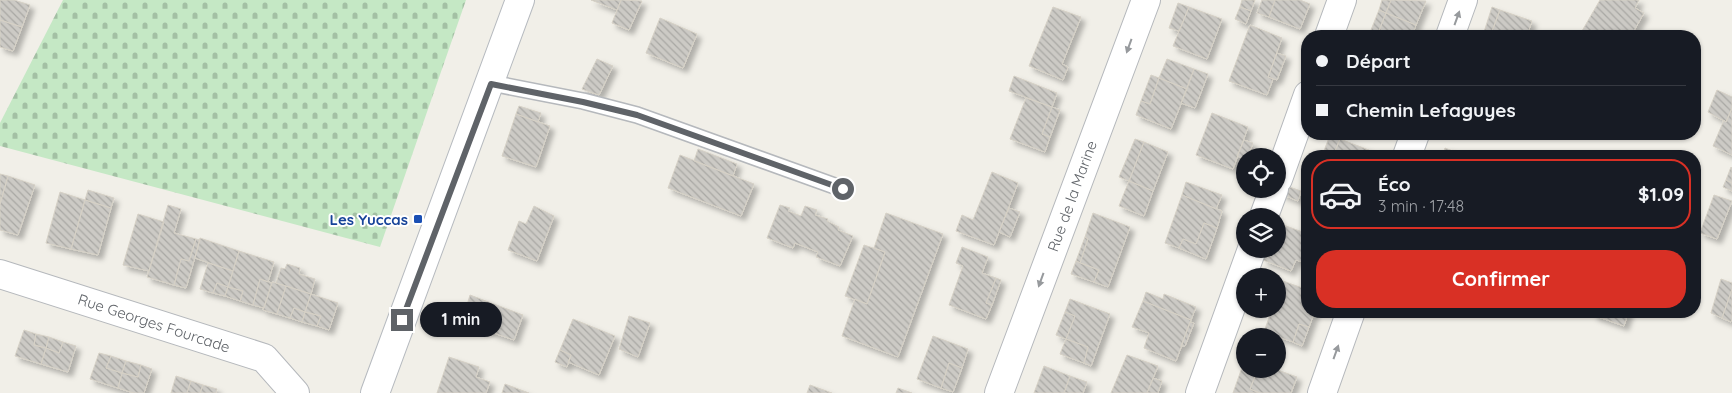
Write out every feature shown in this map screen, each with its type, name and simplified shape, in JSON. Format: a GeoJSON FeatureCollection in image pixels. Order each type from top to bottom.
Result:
{"type":"FeatureCollection","features":[{"type":"Feature","properties":{"kind":"street"},"geometry":{"type":"LineString","coordinates":[[375,393],[491,84],[520,0]]}},
{"type":"Feature","properties":{"kind":"street","name":"Rue de la Marine"},"geometry":{"type":"LineString","coordinates":[[999,393],[1146,0]]}},
{"type":"Feature","properties":{"kind":"street"},"geometry":{"type":"LineString","coordinates":[[1331,30],[1342,0]]}},
{"type":"Feature","properties":{"kind":"street"},"geometry":{"type":"LineString","coordinates":[[1452,30],[1463,0]]}},
{"type":"Feature","properties":{"kind":"street"},"geometry":{"type":"LineString","coordinates":[[1286,157],[1301,115]]}},
{"type":"Feature","properties":{"kind":"street"},"geometry":{"type":"LineString","coordinates":[[1200,393],[1249,258]]}},
{"type":"Feature","properties":{"kind":"street","name":"Rue Georges Fourcade"},"geometry":{"type":"LineString","coordinates":[[0,274],[264,358],[295,393]]}},
{"type":"Feature","properties":{"kind":"street"},"geometry":{"type":"LineString","coordinates":[[1322,393],[1349,318]]}},
{"type":"Feature","properties":{"kind":"lane"},"geometry":{"type":"LineString","coordinates":[[491,84],[583,102],[637,115],[843,189]]}},
{"type":"Feature","properties":{"kind":"green space"},"geometry":{"type":"Polygon","coordinates":[[[63,0],[466,0],[380,247],[0,146],[0,123],[63,0]]]}},
{"type":"Feature","properties":{"kind":"building"},"geometry":{"type":"Polygon","coordinates":[[[0,0],[14,0],[30,5],[22,27],[0,20],[0,0]]]}},
{"type":"Feature","properties":{"kind":"building"},"geometry":{"type":"Polygon","coordinates":[[[591,0],[621,0],[617,10],[591,0]]]}},
{"type":"Feature","properties":{"kind":"building"},"geometry":{"type":"Polygon","coordinates":[[[621,0],[642,1],[629,30],[612,23],[621,0]]]}},
{"type":"Feature","properties":{"kind":"building"},"geometry":{"type":"Polygon","coordinates":[[[1242,0],[1255,0],[1251,11],[1240,7],[1242,0]]]}},
{"type":"Feature","properties":{"kind":"building"},"geometry":{"type":"Polygon","coordinates":[[[1262,0],[1275,0],[1269,17],[1257,13],[1262,0]]]}},
{"type":"Feature","properties":{"kind":"building"},"geometry":{"type":"Polygon","coordinates":[[[1275,0],[1300,0],[1310,4],[1300,29],[1269,17],[1275,0]]]}},
{"type":"Feature","properties":{"kind":"building"},"geometry":{"type":"Polygon","coordinates":[[[1382,0],[1391,0],[1386,13],[1379,10],[1382,0]]]}},
{"type":"Feature","properties":{"kind":"building"},"geometry":{"type":"Polygon","coordinates":[[[1391,0],[1426,1],[1416,25],[1386,13],[1391,0]]]}},
{"type":"Feature","properties":{"kind":"building"},"geometry":{"type":"Polygon","coordinates":[[[1600,0],[1639,0],[1635,8],[1644,13],[1634,30],[1583,30],[1600,0]]]}},
{"type":"Feature","properties":{"kind":"building"},"geometry":{"type":"Polygon","coordinates":[[[1178,3],[1189,7],[1179,31],[1169,28],[1178,3]]]}},
{"type":"Feature","properties":{"kind":"building"},"geometry":{"type":"Polygon","coordinates":[[[1053,7],[1081,17],[1062,64],[1068,67],[1063,80],[1029,66],[1053,7]]]}},
{"type":"Feature","properties":{"kind":"building"},"geometry":{"type":"Polygon","coordinates":[[[1189,7],[1222,19],[1207,59],[1173,46],[1189,7]]]}},
{"type":"Feature","properties":{"kind":"building"},"geometry":{"type":"Polygon","coordinates":[[[1240,7],[1251,11],[1246,24],[1235,19],[1240,7]]]}},
{"type":"Feature","properties":{"kind":"building"},"geometry":{"type":"Polygon","coordinates":[[[1492,7],[1500,10],[1492,30],[1485,30],[1492,7]]]}},
{"type":"Feature","properties":{"kind":"building"},"geometry":{"type":"Polygon","coordinates":[[[1379,10],[1386,13],[1379,30],[1371,30],[1379,10]]]}},
{"type":"Feature","properties":{"kind":"building"},"geometry":{"type":"Polygon","coordinates":[[[1500,10],[1532,21],[1529,30],[1492,30],[1500,10]]]}},
{"type":"Feature","properties":{"kind":"building"},"geometry":{"type":"Polygon","coordinates":[[[1386,13],[1416,25],[1414,30],[1379,30],[1386,13]]]}},
{"type":"Feature","properties":{"kind":"building"},"geometry":{"type":"Polygon","coordinates":[[[660,18],[697,34],[683,68],[646,53],[660,18]]]}},
{"type":"Feature","properties":{"kind":"building"},"geometry":{"type":"Polygon","coordinates":[[[0,20],[22,27],[13,51],[0,47],[0,20]]]}},
{"type":"Feature","properties":{"kind":"building"},"geometry":{"type":"Polygon","coordinates":[[[1250,25],[1282,38],[1268,77],[1273,79],[1267,95],[1229,81],[1250,25]]]}},
{"type":"Feature","properties":{"kind":"building"},"geometry":{"type":"Polygon","coordinates":[[[1277,53],[1286,56],[1277,80],[1268,77],[1277,53]]]}},
{"type":"Feature","properties":{"kind":"building"},"geometry":{"type":"Polygon","coordinates":[[[597,59],[613,66],[599,95],[582,89],[597,59]]]}},
{"type":"Feature","properties":{"kind":"building"},"geometry":{"type":"Polygon","coordinates":[[[1167,59],[1194,69],[1187,89],[1159,78],[1167,59]]]}},
{"type":"Feature","properties":{"kind":"building"},"geometry":{"type":"Polygon","coordinates":[[[1194,69],[1208,74],[1195,108],[1181,103],[1194,69]]]}},
{"type":"Feature","properties":{"kind":"building"},"geometry":{"type":"Polygon","coordinates":[[[1151,75],[1159,78],[1150,104],[1141,101],[1151,75]]]}},
{"type":"Feature","properties":{"kind":"building"},"geometry":{"type":"Polygon","coordinates":[[[1014,76],[1057,93],[1052,107],[1009,91],[1014,76]]]}},
{"type":"Feature","properties":{"kind":"building"},"geometry":{"type":"Polygon","coordinates":[[[1159,78],[1187,89],[1171,129],[1136,115],[1141,101],[1150,104],[1159,78]]]}},
{"type":"Feature","properties":{"kind":"building"},"geometry":{"type":"Polygon","coordinates":[[[1717,90],[1732,97],[1732,108],[1726,122],[1708,112],[1717,90]]]}},
{"type":"Feature","properties":{"kind":"building"},"geometry":{"type":"Polygon","coordinates":[[[1026,98],[1052,107],[1042,134],[1050,137],[1045,152],[1010,139],[1026,98]]]}},
{"type":"Feature","properties":{"kind":"building"},"geometry":{"type":"Polygon","coordinates":[[[519,106],[541,113],[538,122],[516,114],[519,106]]]}},
{"type":"Feature","properties":{"kind":"building"},"geometry":{"type":"Polygon","coordinates":[[[1052,107],[1060,110],[1050,137],[1042,134],[1052,107]]]}},
{"type":"Feature","properties":{"kind":"building"},"geometry":{"type":"Polygon","coordinates":[[[1732,108],[1732,155],[1713,146],[1724,120],[1726,122],[1732,108]]]}},
{"type":"Feature","properties":{"kind":"building"},"geometry":{"type":"Polygon","coordinates":[[[1212,113],[1248,127],[1240,148],[1236,148],[1236,161],[1233,169],[1196,155],[1212,113]]]}},
{"type":"Feature","properties":{"kind":"building"},"geometry":{"type":"Polygon","coordinates":[[[516,114],[550,126],[536,167],[502,156],[516,114]]]}},
{"type":"Feature","properties":{"kind":"building"},"geometry":{"type":"Polygon","coordinates":[[[1135,139],[1144,142],[1129,181],[1119,177],[1135,139]]]}},
{"type":"Feature","properties":{"kind":"building"},"geometry":{"type":"Polygon","coordinates":[[[1244,140],[1253,143],[1251,148],[1240,148],[1244,140]]]}},
{"type":"Feature","properties":{"kind":"building"},"geometry":{"type":"Polygon","coordinates":[[[1328,140],[1340,140],[1335,150],[1324,150],[1328,140]]]}},
{"type":"Feature","properties":{"kind":"building"},"geometry":{"type":"Polygon","coordinates":[[[1340,140],[1343,140],[1369,150],[1335,150],[1340,140]]]}},
{"type":"Feature","properties":{"kind":"building"},"geometry":{"type":"Polygon","coordinates":[[[1144,142],[1168,152],[1153,191],[1129,181],[1144,142]]]}},
{"type":"Feature","properties":{"kind":"building"},"geometry":{"type":"Polygon","coordinates":[[[698,149],[737,164],[733,176],[694,161],[698,149]]]}},
{"type":"Feature","properties":{"kind":"building"},"geometry":{"type":"Polygon","coordinates":[[[680,155],[754,184],[741,216],[668,188],[680,155]]]}},
{"type":"Feature","properties":{"kind":"building"},"geometry":{"type":"Polygon","coordinates":[[[1732,168],[1732,183],[1726,180],[1732,168]]]}},
{"type":"Feature","properties":{"kind":"building"},"geometry":{"type":"Polygon","coordinates":[[[992,172],[1018,183],[994,245],[956,231],[962,215],[973,220],[992,172]]]}},
{"type":"Feature","properties":{"kind":"building"},"geometry":{"type":"Polygon","coordinates":[[[0,174],[8,176],[0,204],[0,174]]]}},
{"type":"Feature","properties":{"kind":"building"},"geometry":{"type":"Polygon","coordinates":[[[8,176],[35,185],[18,235],[0,230],[0,204],[8,176]]]}},
{"type":"Feature","properties":{"kind":"building"},"geometry":{"type":"Polygon","coordinates":[[[1726,180],[1732,183],[1732,191],[1723,187],[1726,180]]]}},
{"type":"Feature","properties":{"kind":"building"},"geometry":{"type":"Polygon","coordinates":[[[1129,181],[1153,191],[1144,216],[1119,206],[1129,181]]]}},
{"type":"Feature","properties":{"kind":"building"},"geometry":{"type":"Polygon","coordinates":[[[1186,182],[1222,195],[1216,209],[1182,195],[1186,182]]]}},
{"type":"Feature","properties":{"kind":"building"},"geometry":{"type":"Polygon","coordinates":[[[1286,186],[1301,191],[1298,201],[1286,196],[1286,186]]]}},
{"type":"Feature","properties":{"kind":"building"},"geometry":{"type":"Polygon","coordinates":[[[88,190],[114,198],[111,208],[85,200],[88,190]]]}},
{"type":"Feature","properties":{"kind":"building"},"geometry":{"type":"Polygon","coordinates":[[[60,192],[85,200],[71,249],[46,243],[60,192]]]}},
{"type":"Feature","properties":{"kind":"building"},"geometry":{"type":"Polygon","coordinates":[[[1182,195],[1222,211],[1217,228],[1204,223],[1196,244],[1183,239],[1179,248],[1165,243],[1182,195]]]}},
{"type":"Feature","properties":{"kind":"building"},"geometry":{"type":"Polygon","coordinates":[[[1714,195],[1732,201],[1717,239],[1701,233],[1714,195]]]}},
{"type":"Feature","properties":{"kind":"building"},"geometry":{"type":"Polygon","coordinates":[[[85,200],[111,208],[98,255],[71,249],[85,200]]]}},
{"type":"Feature","properties":{"kind":"building"},"geometry":{"type":"Polygon","coordinates":[[[168,205],[181,209],[174,233],[196,239],[189,261],[181,259],[174,285],[147,277],[168,205]]]}},
{"type":"Feature","properties":{"kind":"building"},"geometry":{"type":"Polygon","coordinates":[[[780,205],[790,208],[788,211],[801,216],[805,206],[817,210],[815,215],[828,219],[827,221],[839,227],[838,230],[853,236],[840,266],[816,257],[818,252],[795,243],[793,248],[767,238],[780,205]]]}},
{"type":"Feature","properties":{"kind":"building"},"geometry":{"type":"Polygon","coordinates":[[[534,206],[554,216],[537,261],[508,250],[519,221],[526,224],[534,206]]]}},
{"type":"Feature","properties":{"kind":"building"},"geometry":{"type":"Polygon","coordinates":[[[1009,208],[1020,212],[1010,237],[999,232],[1009,208]]]}},
{"type":"Feature","properties":{"kind":"building"},"geometry":{"type":"Polygon","coordinates":[[[886,213],[943,234],[898,357],[842,336],[855,299],[867,304],[885,252],[874,248],[886,213]]]}},
{"type":"Feature","properties":{"kind":"building"},"geometry":{"type":"Polygon","coordinates":[[[1093,213],[1130,227],[1108,287],[1094,282],[1099,270],[1080,263],[1088,239],[1085,237],[1093,213]]]}},
{"type":"Feature","properties":{"kind":"building"},"geometry":{"type":"Polygon","coordinates":[[[138,214],[164,222],[149,271],[123,265],[138,214]]]}},
{"type":"Feature","properties":{"kind":"building"},"geometry":{"type":"Polygon","coordinates":[[[1204,223],[1217,228],[1206,259],[1179,248],[1183,239],[1196,244],[1204,223]]]}},
{"type":"Feature","properties":{"kind":"building"},"geometry":{"type":"Polygon","coordinates":[[[1286,226],[1301,231],[1301,262],[1296,260],[1291,271],[1263,260],[1264,258],[1286,258],[1286,226]]]}},
{"type":"Feature","properties":{"kind":"building"},"geometry":{"type":"Polygon","coordinates":[[[1085,237],[1088,239],[1080,263],[1076,261],[1085,237]]]}},
{"type":"Feature","properties":{"kind":"building"},"geometry":{"type":"Polygon","coordinates":[[[200,238],[239,251],[233,271],[195,258],[200,238]]]}},
{"type":"Feature","properties":{"kind":"building"},"geometry":{"type":"Polygon","coordinates":[[[196,239],[200,240],[186,288],[174,285],[181,259],[189,261],[196,239]]]}},
{"type":"Feature","properties":{"kind":"building"},"geometry":{"type":"Polygon","coordinates":[[[864,245],[885,252],[867,304],[845,296],[864,245]]]}},
{"type":"Feature","properties":{"kind":"building"},"geometry":{"type":"Polygon","coordinates":[[[962,247],[988,257],[982,273],[996,278],[986,303],[992,305],[986,319],[949,305],[963,266],[956,263],[962,247]]]}},
{"type":"Feature","properties":{"kind":"building"},"geometry":{"type":"Polygon","coordinates":[[[239,251],[274,262],[268,282],[260,279],[253,305],[240,301],[243,291],[228,287],[239,251]]]}},
{"type":"Feature","properties":{"kind":"building"},"geometry":{"type":"Polygon","coordinates":[[[1076,261],[1099,270],[1094,282],[1071,274],[1076,261]]]}},
{"type":"Feature","properties":{"kind":"building"},"geometry":{"type":"Polygon","coordinates":[[[208,263],[233,271],[228,287],[217,283],[213,293],[200,289],[208,263]]]}},
{"type":"Feature","properties":{"kind":"building"},"geometry":{"type":"Polygon","coordinates":[[[287,264],[300,268],[299,274],[315,279],[311,294],[276,283],[281,268],[285,269],[287,264]]]}},
{"type":"Feature","properties":{"kind":"building"},"geometry":{"type":"Polygon","coordinates":[[[996,278],[1001,280],[992,305],[986,303],[996,278]]]}},
{"type":"Feature","properties":{"kind":"building"},"geometry":{"type":"Polygon","coordinates":[[[260,279],[272,283],[264,308],[253,305],[260,279]]]}},
{"type":"Feature","properties":{"kind":"building"},"geometry":{"type":"Polygon","coordinates":[[[1721,279],[1732,283],[1732,289],[1722,318],[1711,313],[1721,279]]]}},
{"type":"Feature","properties":{"kind":"building"},"geometry":{"type":"Polygon","coordinates":[[[272,282],[286,286],[277,314],[263,310],[272,282]]]}},
{"type":"Feature","properties":{"kind":"building"},"geometry":{"type":"Polygon","coordinates":[[[1286,282],[1301,287],[1301,318],[1312,318],[1309,327],[1299,324],[1293,342],[1286,340],[1286,328],[1265,328],[1269,318],[1286,318],[1286,282]]]}},
{"type":"Feature","properties":{"kind":"building"},"geometry":{"type":"Polygon","coordinates":[[[217,283],[228,287],[225,296],[213,293],[217,283]]]}},
{"type":"Feature","properties":{"kind":"building"},"geometry":{"type":"Polygon","coordinates":[[[286,286],[311,294],[305,312],[294,308],[290,318],[277,314],[286,286]]]}},
{"type":"Feature","properties":{"kind":"building"},"geometry":{"type":"Polygon","coordinates":[[[228,287],[243,291],[240,301],[225,296],[228,287]]]}},
{"type":"Feature","properties":{"kind":"building"},"geometry":{"type":"Polygon","coordinates":[[[1732,289],[1732,319],[1731,322],[1722,318],[1732,289]]]}},
{"type":"Feature","properties":{"kind":"building"},"geometry":{"type":"Polygon","coordinates":[[[1146,292],[1163,299],[1164,294],[1196,307],[1191,320],[1143,301],[1146,292]]]}},
{"type":"Feature","properties":{"kind":"building"},"geometry":{"type":"Polygon","coordinates":[[[311,294],[338,303],[329,330],[317,326],[321,316],[305,312],[311,294]]]}},
{"type":"Feature","properties":{"kind":"building"},"geometry":{"type":"Polygon","coordinates":[[[470,295],[523,315],[514,340],[462,322],[470,295]]]}},
{"type":"Feature","properties":{"kind":"building"},"geometry":{"type":"Polygon","coordinates":[[[1070,299],[1110,314],[1091,366],[1084,363],[1088,347],[1066,339],[1075,316],[1065,312],[1070,299]]]}},
{"type":"Feature","properties":{"kind":"building"},"geometry":{"type":"Polygon","coordinates":[[[1143,301],[1191,320],[1176,361],[1144,348],[1149,333],[1132,327],[1143,301]]]}},
{"type":"Feature","properties":{"kind":"building"},"geometry":{"type":"Polygon","coordinates":[[[294,308],[305,312],[302,322],[290,318],[294,308]]]}},
{"type":"Feature","properties":{"kind":"building"},"geometry":{"type":"Polygon","coordinates":[[[305,312],[321,316],[317,326],[302,322],[305,312]]]}},
{"type":"Feature","properties":{"kind":"building"},"geometry":{"type":"Polygon","coordinates":[[[1065,312],[1075,316],[1066,339],[1056,335],[1065,312]]]}},
{"type":"Feature","properties":{"kind":"building"},"geometry":{"type":"Polygon","coordinates":[[[629,316],[650,323],[638,357],[619,349],[629,316]]]}},
{"type":"Feature","properties":{"kind":"building"},"geometry":{"type":"Polygon","coordinates":[[[1601,318],[1627,318],[1624,326],[1601,318]]]}},
{"type":"Feature","properties":{"kind":"building"},"geometry":{"type":"Polygon","coordinates":[[[573,319],[615,336],[599,375],[568,362],[571,355],[560,350],[573,319]]]}},
{"type":"Feature","properties":{"kind":"building"},"geometry":{"type":"Polygon","coordinates":[[[1190,322],[1194,323],[1185,346],[1181,346],[1190,322]]]}},
{"type":"Feature","properties":{"kind":"building"},"geometry":{"type":"Polygon","coordinates":[[[1299,324],[1309,327],[1302,346],[1293,342],[1299,324]]]}},
{"type":"Feature","properties":{"kind":"building"},"geometry":{"type":"Polygon","coordinates":[[[24,330],[36,334],[34,345],[46,348],[41,364],[15,356],[24,330]]]}},
{"type":"Feature","properties":{"kind":"building"},"geometry":{"type":"Polygon","coordinates":[[[36,334],[49,337],[46,348],[34,345],[36,334]]]}},
{"type":"Feature","properties":{"kind":"building"},"geometry":{"type":"Polygon","coordinates":[[[933,336],[968,349],[962,368],[949,363],[941,388],[917,379],[933,336]]]}},
{"type":"Feature","properties":{"kind":"building"},"geometry":{"type":"Polygon","coordinates":[[[49,337],[63,342],[59,353],[46,348],[49,337]]]}},
{"type":"Feature","properties":{"kind":"building"},"geometry":{"type":"Polygon","coordinates":[[[1066,339],[1088,347],[1084,363],[1060,354],[1066,339]]]}},
{"type":"Feature","properties":{"kind":"building"},"geometry":{"type":"Polygon","coordinates":[[[63,342],[76,346],[68,372],[41,364],[46,348],[59,353],[63,342]]]}},
{"type":"Feature","properties":{"kind":"building"},"geometry":{"type":"Polygon","coordinates":[[[560,350],[571,355],[567,367],[555,362],[560,350]]]}},
{"type":"Feature","properties":{"kind":"building"},"geometry":{"type":"Polygon","coordinates":[[[99,353],[111,356],[106,368],[122,373],[118,388],[90,379],[99,353]]]}},
{"type":"Feature","properties":{"kind":"building"},"geometry":{"type":"Polygon","coordinates":[[[1127,355],[1158,366],[1147,393],[1111,393],[1127,355]]]}},
{"type":"Feature","properties":{"kind":"building"},"geometry":{"type":"Polygon","coordinates":[[[111,356],[126,361],[122,373],[106,368],[111,356]]]}},
{"type":"Feature","properties":{"kind":"building"},"geometry":{"type":"Polygon","coordinates":[[[449,357],[479,367],[476,377],[490,382],[486,393],[437,393],[449,357]]]}},
{"type":"Feature","properties":{"kind":"building"},"geometry":{"type":"Polygon","coordinates":[[[126,361],[141,365],[138,377],[122,373],[126,361]]]}},
{"type":"Feature","properties":{"kind":"building"},"geometry":{"type":"Polygon","coordinates":[[[949,363],[962,368],[953,392],[941,388],[949,363]]]}},
{"type":"Feature","properties":{"kind":"building"},"geometry":{"type":"Polygon","coordinates":[[[141,365],[152,369],[144,393],[134,393],[118,388],[122,373],[138,377],[141,365]]]}},
{"type":"Feature","properties":{"kind":"building"},"geometry":{"type":"Polygon","coordinates":[[[1044,366],[1070,376],[1064,393],[1034,393],[1044,366]]]}},
{"type":"Feature","properties":{"kind":"building"},"geometry":{"type":"Polygon","coordinates":[[[1286,373],[1297,377],[1291,393],[1260,393],[1250,389],[1254,378],[1286,378],[1286,373]]]}},
{"type":"Feature","properties":{"kind":"building"},"geometry":{"type":"Polygon","coordinates":[[[176,376],[191,381],[187,393],[171,393],[176,376]]]}},
{"type":"Feature","properties":{"kind":"building"},"geometry":{"type":"Polygon","coordinates":[[[1070,376],[1087,382],[1083,393],[1064,393],[1070,376]]]}},
{"type":"Feature","properties":{"kind":"building"},"geometry":{"type":"Polygon","coordinates":[[[1153,378],[1162,381],[1158,393],[1147,393],[1153,378]]]}},
{"type":"Feature","properties":{"kind":"building"},"geometry":{"type":"Polygon","coordinates":[[[1238,378],[1254,378],[1250,389],[1260,393],[1233,393],[1238,378]]]}},
{"type":"Feature","properties":{"kind":"building"},"geometry":{"type":"Polygon","coordinates":[[[191,381],[203,385],[200,393],[187,393],[191,381]]]}},
{"type":"Feature","properties":{"kind":"building"},"geometry":{"type":"Polygon","coordinates":[[[505,384],[529,393],[502,393],[505,384]]]}},
{"type":"Feature","properties":{"kind":"building"},"geometry":{"type":"Polygon","coordinates":[[[203,385],[217,389],[216,393],[200,393],[203,385]]]}},
{"type":"Feature","properties":{"kind":"building"},"geometry":{"type":"Polygon","coordinates":[[[810,385],[832,393],[807,393],[810,385]]]}},
{"type":"Feature","properties":{"kind":"building"},"geometry":{"type":"Polygon","coordinates":[[[898,388],[912,393],[896,393],[898,388]]]}},
{"type":"Feature","properties":{"kind":"place","name":"Les Yuccas"},"geometry":{"type":"Point","coordinates":[418,219]}},
{"type":"Feature","properties":{"kind":"route"},"geometry":{"type":"LineString","coordinates":[[402,320],[491,84],[583,102],[637,115],[843,189]]}}]}
